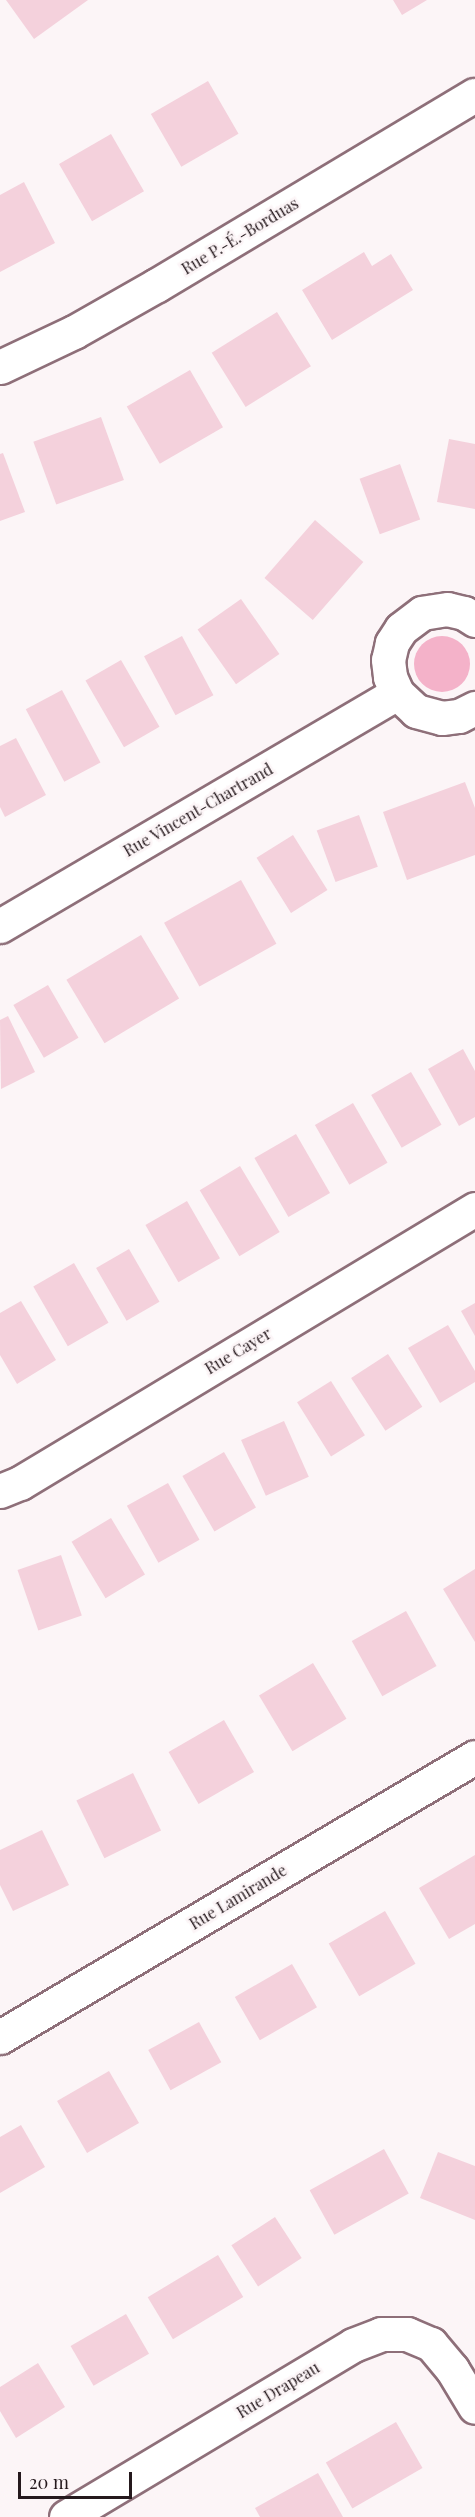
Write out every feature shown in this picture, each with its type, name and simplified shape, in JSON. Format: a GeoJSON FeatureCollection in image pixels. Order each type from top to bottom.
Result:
{"type":"FeatureCollection","features":[{"type":"Feature","properties":{"kind":"street","name":"Rue P.-É.-Borduas"},"geometry":{"type":"LineString","coordinates":[[0,367],[74,332],[157,285],[475,95]]}},
{"type":"Feature","properties":{"kind":"street"},"geometry":{"type":"LineString","coordinates":[[475,620],[455,611],[438,609],[422,613],[407,622],[392,644],[388,660],[390,677],[397,693],[416,711],[433,717],[459,716],[475,708]]}},
{"type":"Feature","properties":{"kind":"street","name":"Rue Vincent-Chartrand"},"geometry":{"type":"LineString","coordinates":[[0,927],[397,693]]}},
{"type":"Feature","properties":{"kind":"street","name":"Rue Cayer"},"geometry":{"type":"LineString","coordinates":[[0,1491],[20,1483],[475,1209]]}},
{"type":"Feature","properties":{"kind":"street","name":"Rue Lamirande"},"geometry":{"type":"LineString","coordinates":[[0,2037],[475,1757]]}},
{"type":"Feature","properties":{"kind":"street","name":"Rue Drapeau"},"geometry":{"type":"LineString","coordinates":[[66,2517],[353,2345],[381,2334],[407,2334],[431,2344],[452,2369],[475,2407]]}},
{"type":"Feature","properties":{"kind":"shaded area"},"geometry":{"type":"Polygon","coordinates":[[[442,636],[453,638],[462,644],[468,653],[470,664],[468,675],[462,684],[453,690],[442,692],[431,690],[422,684],[416,675],[414,664],[416,653],[422,644],[431,638],[442,636]]]}},
{"type":"Feature","properties":{"kind":"building"},"geometry":{"type":"Polygon","coordinates":[[[6,0],[88,0],[34,39],[6,0]]]}},
{"type":"Feature","properties":{"kind":"building"},"geometry":{"type":"Polygon","coordinates":[[[393,0],[427,0],[402,15],[393,0]]]}},
{"type":"Feature","properties":{"kind":"building"},"geometry":{"type":"Polygon","coordinates":[[[208,81],[238,134],[181,167],[151,114],[208,81]]]}},
{"type":"Feature","properties":{"kind":"building"},"geometry":{"type":"Polygon","coordinates":[[[111,134],[144,191],[92,221],[59,164],[111,134]]]}},
{"type":"Feature","properties":{"kind":"building"},"geometry":{"type":"Polygon","coordinates":[[[24,182],[55,243],[0,272],[0,195],[24,182]]]}},
{"type":"Feature","properties":{"kind":"building"},"geometry":{"type":"Polygon","coordinates":[[[364,252],[372,266],[391,254],[413,290],[332,340],[302,290],[364,252]]]}},
{"type":"Feature","properties":{"kind":"building"},"geometry":{"type":"Polygon","coordinates":[[[277,312],[311,366],[246,407],[212,353],[277,312]]]}},
{"type":"Feature","properties":{"kind":"building"},"geometry":{"type":"Polygon","coordinates":[[[190,370],[223,427],[160,464],[127,406],[190,370]]]}},
{"type":"Feature","properties":{"kind":"building"},"geometry":{"type":"Polygon","coordinates":[[[101,417],[124,480],[56,505],[33,442],[101,417]]]}},
{"type":"Feature","properties":{"kind":"building"},"geometry":{"type":"Polygon","coordinates":[[[449,439],[475,444],[475,509],[437,502],[449,439]]]}},
{"type":"Feature","properties":{"kind":"building"},"geometry":{"type":"Polygon","coordinates":[[[3,453],[25,512],[0,521],[0,454],[3,453]]]}},
{"type":"Feature","properties":{"kind":"building"},"geometry":{"type":"Polygon","coordinates":[[[400,464],[420,519],[380,534],[360,479],[400,464]]]}},
{"type":"Feature","properties":{"kind":"building"},"geometry":{"type":"Polygon","coordinates":[[[315,520],[363,562],[313,620],[264,578],[315,520]]]}},
{"type":"Feature","properties":{"kind":"building"},"geometry":{"type":"Polygon","coordinates":[[[241,599],[279,654],[236,684],[198,629],[241,599]]]}},
{"type":"Feature","properties":{"kind":"building"},"geometry":{"type":"Polygon","coordinates":[[[182,636],[213,695],[175,715],[144,656],[182,636]]]}},
{"type":"Feature","properties":{"kind":"building"},"geometry":{"type":"Polygon","coordinates":[[[121,660],[160,727],[124,747],[85,680],[121,660]]]}},
{"type":"Feature","properties":{"kind":"building"},"geometry":{"type":"Polygon","coordinates":[[[62,690],[100,762],[64,782],[26,709],[62,690]]]}},
{"type":"Feature","properties":{"kind":"building"},"geometry":{"type":"Polygon","coordinates":[[[16,738],[46,795],[5,817],[0,807],[0,746],[16,738]]]}},
{"type":"Feature","properties":{"kind":"building"},"geometry":{"type":"Polygon","coordinates":[[[465,782],[475,808],[475,855],[407,880],[383,812],[465,782]]]}},
{"type":"Feature","properties":{"kind":"building"},"geometry":{"type":"Polygon","coordinates":[[[359,815],[378,867],[336,882],[317,830],[359,815]]]}},
{"type":"Feature","properties":{"kind":"building"},"geometry":{"type":"Polygon","coordinates":[[[293,835],[327,890],[291,913],[257,858],[293,835]]]}},
{"type":"Feature","properties":{"kind":"building"},"geometry":{"type":"Polygon","coordinates":[[[241,880],[276,944],[199,987],[164,923],[241,880]]]}},
{"type":"Feature","properties":{"kind":"building"},"geometry":{"type":"Polygon","coordinates":[[[141,935],[179,998],[105,1043],[66,980],[141,935]]]}},
{"type":"Feature","properties":{"kind":"building"},"geometry":{"type":"Polygon","coordinates":[[[48,985],[78,1038],[44,1058],[13,1005],[48,985]]]}},
{"type":"Feature","properties":{"kind":"building"},"geometry":{"type":"Polygon","coordinates":[[[8,1016],[35,1072],[1,1089],[0,1020],[8,1016]]]}},
{"type":"Feature","properties":{"kind":"building"},"geometry":{"type":"Polygon","coordinates":[[[463,1049],[475,1071],[475,1117],[459,1126],[428,1069],[463,1049]]]}},
{"type":"Feature","properties":{"kind":"building"},"geometry":{"type":"Polygon","coordinates":[[[411,1072],[442,1125],[402,1148],[371,1095],[411,1072]]]}},
{"type":"Feature","properties":{"kind":"building"},"geometry":{"type":"Polygon","coordinates":[[[353,1103],[388,1163],[349,1185],[315,1125],[353,1103]]]}},
{"type":"Feature","properties":{"kind":"building"},"geometry":{"type":"Polygon","coordinates":[[[296,1134],[330,1193],[288,1217],[254,1158],[296,1134]]]}},
{"type":"Feature","properties":{"kind":"building"},"geometry":{"type":"Polygon","coordinates":[[[240,1166],[280,1232],[239,1256],[200,1190],[240,1166]]]}},
{"type":"Feature","properties":{"kind":"building"},"geometry":{"type":"Polygon","coordinates":[[[187,1201],[220,1258],[178,1282],[145,1225],[187,1201]]]}},
{"type":"Feature","properties":{"kind":"building"},"geometry":{"type":"Polygon","coordinates":[[[129,1249],[160,1302],[127,1321],[96,1268],[129,1249]]]}},
{"type":"Feature","properties":{"kind":"building"},"geometry":{"type":"Polygon","coordinates":[[[74,1263],[108,1323],[68,1346],[33,1286],[74,1263]]]}},
{"type":"Feature","properties":{"kind":"building"},"geometry":{"type":"Polygon","coordinates":[[[21,1301],[56,1360],[17,1384],[0,1355],[0,1313],[21,1301]]]}},
{"type":"Feature","properties":{"kind":"building"},"geometry":{"type":"Polygon","coordinates":[[[475,1303],[475,1336],[461,1311],[475,1303]]]}},
{"type":"Feature","properties":{"kind":"building"},"geometry":{"type":"Polygon","coordinates":[[[448,1325],[475,1371],[475,1382],[440,1403],[408,1348],[448,1325]]]}},
{"type":"Feature","properties":{"kind":"building"},"geometry":{"type":"Polygon","coordinates":[[[388,1354],[422,1407],[385,1431],[351,1378],[388,1354]]]}},
{"type":"Feature","properties":{"kind":"building"},"geometry":{"type":"Polygon","coordinates":[[[331,1381],[365,1435],[331,1456],[297,1402],[331,1381]]]}},
{"type":"Feature","properties":{"kind":"building"},"geometry":{"type":"Polygon","coordinates":[[[284,1421],[309,1477],[266,1496],[241,1440],[284,1421]]]}},
{"type":"Feature","properties":{"kind":"building"},"geometry":{"type":"Polygon","coordinates":[[[224,1452],[256,1507],[214,1531],[182,1476],[224,1452]]]}},
{"type":"Feature","properties":{"kind":"building"},"geometry":{"type":"Polygon","coordinates":[[[168,1483],[200,1540],[158,1563],[127,1506],[168,1483]]]}},
{"type":"Feature","properties":{"kind":"building"},"geometry":{"type":"Polygon","coordinates":[[[111,1518],[145,1575],[106,1598],[72,1542],[111,1518]]]}},
{"type":"Feature","properties":{"kind":"building"},"geometry":{"type":"Polygon","coordinates":[[[61,1555],[82,1616],[38,1630],[18,1570],[61,1555]]]}},
{"type":"Feature","properties":{"kind":"building"},"geometry":{"type":"Polygon","coordinates":[[[475,1569],[475,1642],[443,1589],[475,1569]]]}},
{"type":"Feature","properties":{"kind":"building"},"geometry":{"type":"Polygon","coordinates":[[[406,1611],[437,1666],[382,1696],[352,1641],[406,1611]]]}},
{"type":"Feature","properties":{"kind":"building"},"geometry":{"type":"Polygon","coordinates":[[[313,1663],[346,1719],[292,1751],[259,1695],[313,1663]]]}},
{"type":"Feature","properties":{"kind":"building"},"geometry":{"type":"Polygon","coordinates":[[[224,1720],[254,1772],[199,1804],[169,1752],[224,1720]]]}},
{"type":"Feature","properties":{"kind":"building"},"geometry":{"type":"Polygon","coordinates":[[[133,1773],[161,1831],[104,1858],[76,1801],[133,1773]]]}},
{"type":"Feature","properties":{"kind":"building"},"geometry":{"type":"Polygon","coordinates":[[[42,1830],[69,1885],[13,1911],[0,1885],[0,1850],[42,1830]]]}},
{"type":"Feature","properties":{"kind":"building"},"geometry":{"type":"Polygon","coordinates":[[[475,1855],[475,1924],[449,1939],[419,1888],[475,1855]]]}},
{"type":"Feature","properties":{"kind":"building"},"geometry":{"type":"Polygon","coordinates":[[[385,1911],[416,1964],[359,1996],[329,1943],[385,1911]]]}},
{"type":"Feature","properties":{"kind":"building"},"geometry":{"type":"Polygon","coordinates":[[[292,1964],[317,2007],[260,2040],[235,1997],[292,1964]]]}},
{"type":"Feature","properties":{"kind":"building"},"geometry":{"type":"Polygon","coordinates":[[[199,2022],[221,2062],[171,2090],[148,2050],[199,2022]]]}},
{"type":"Feature","properties":{"kind":"building"},"geometry":{"type":"Polygon","coordinates":[[[109,2071],[139,2123],[87,2153],[57,2101],[109,2071]]]}},
{"type":"Feature","properties":{"kind":"building"},"geometry":{"type":"Polygon","coordinates":[[[21,2125],[45,2167],[0,2193],[0,2137],[21,2125]]]}},
{"type":"Feature","properties":{"kind":"building"},"geometry":{"type":"Polygon","coordinates":[[[384,2149],[409,2194],[334,2235],[310,2190],[384,2149]]]}},
{"type":"Feature","properties":{"kind":"building"},"geometry":{"type":"Polygon","coordinates":[[[438,2152],[475,2166],[475,2220],[420,2198],[438,2152]]]}},
{"type":"Feature","properties":{"kind":"building"},"geometry":{"type":"Polygon","coordinates":[[[275,2217],[302,2258],[258,2286],[231,2245],[275,2217]]]}},
{"type":"Feature","properties":{"kind":"building"},"geometry":{"type":"Polygon","coordinates":[[[218,2255],[243,2297],[173,2339],[148,2297],[218,2255]]]}},
{"type":"Feature","properties":{"kind":"building"},"geometry":{"type":"Polygon","coordinates":[[[126,2314],[149,2354],[94,2386],[71,2346],[126,2314]]]}},
{"type":"Feature","properties":{"kind":"building"},"geometry":{"type":"Polygon","coordinates":[[[38,2363],[65,2407],[16,2438],[0,2411],[0,2387],[38,2363]]]}},
{"type":"Feature","properties":{"kind":"building"},"geometry":{"type":"Polygon","coordinates":[[[396,2422],[422,2468],[352,2508],[326,2462],[396,2422]]]}},
{"type":"Feature","properties":{"kind":"building"},"geometry":{"type":"Polygon","coordinates":[[[318,2473],[343,2517],[260,2517],[255,2508],[318,2473]]]}}]}
